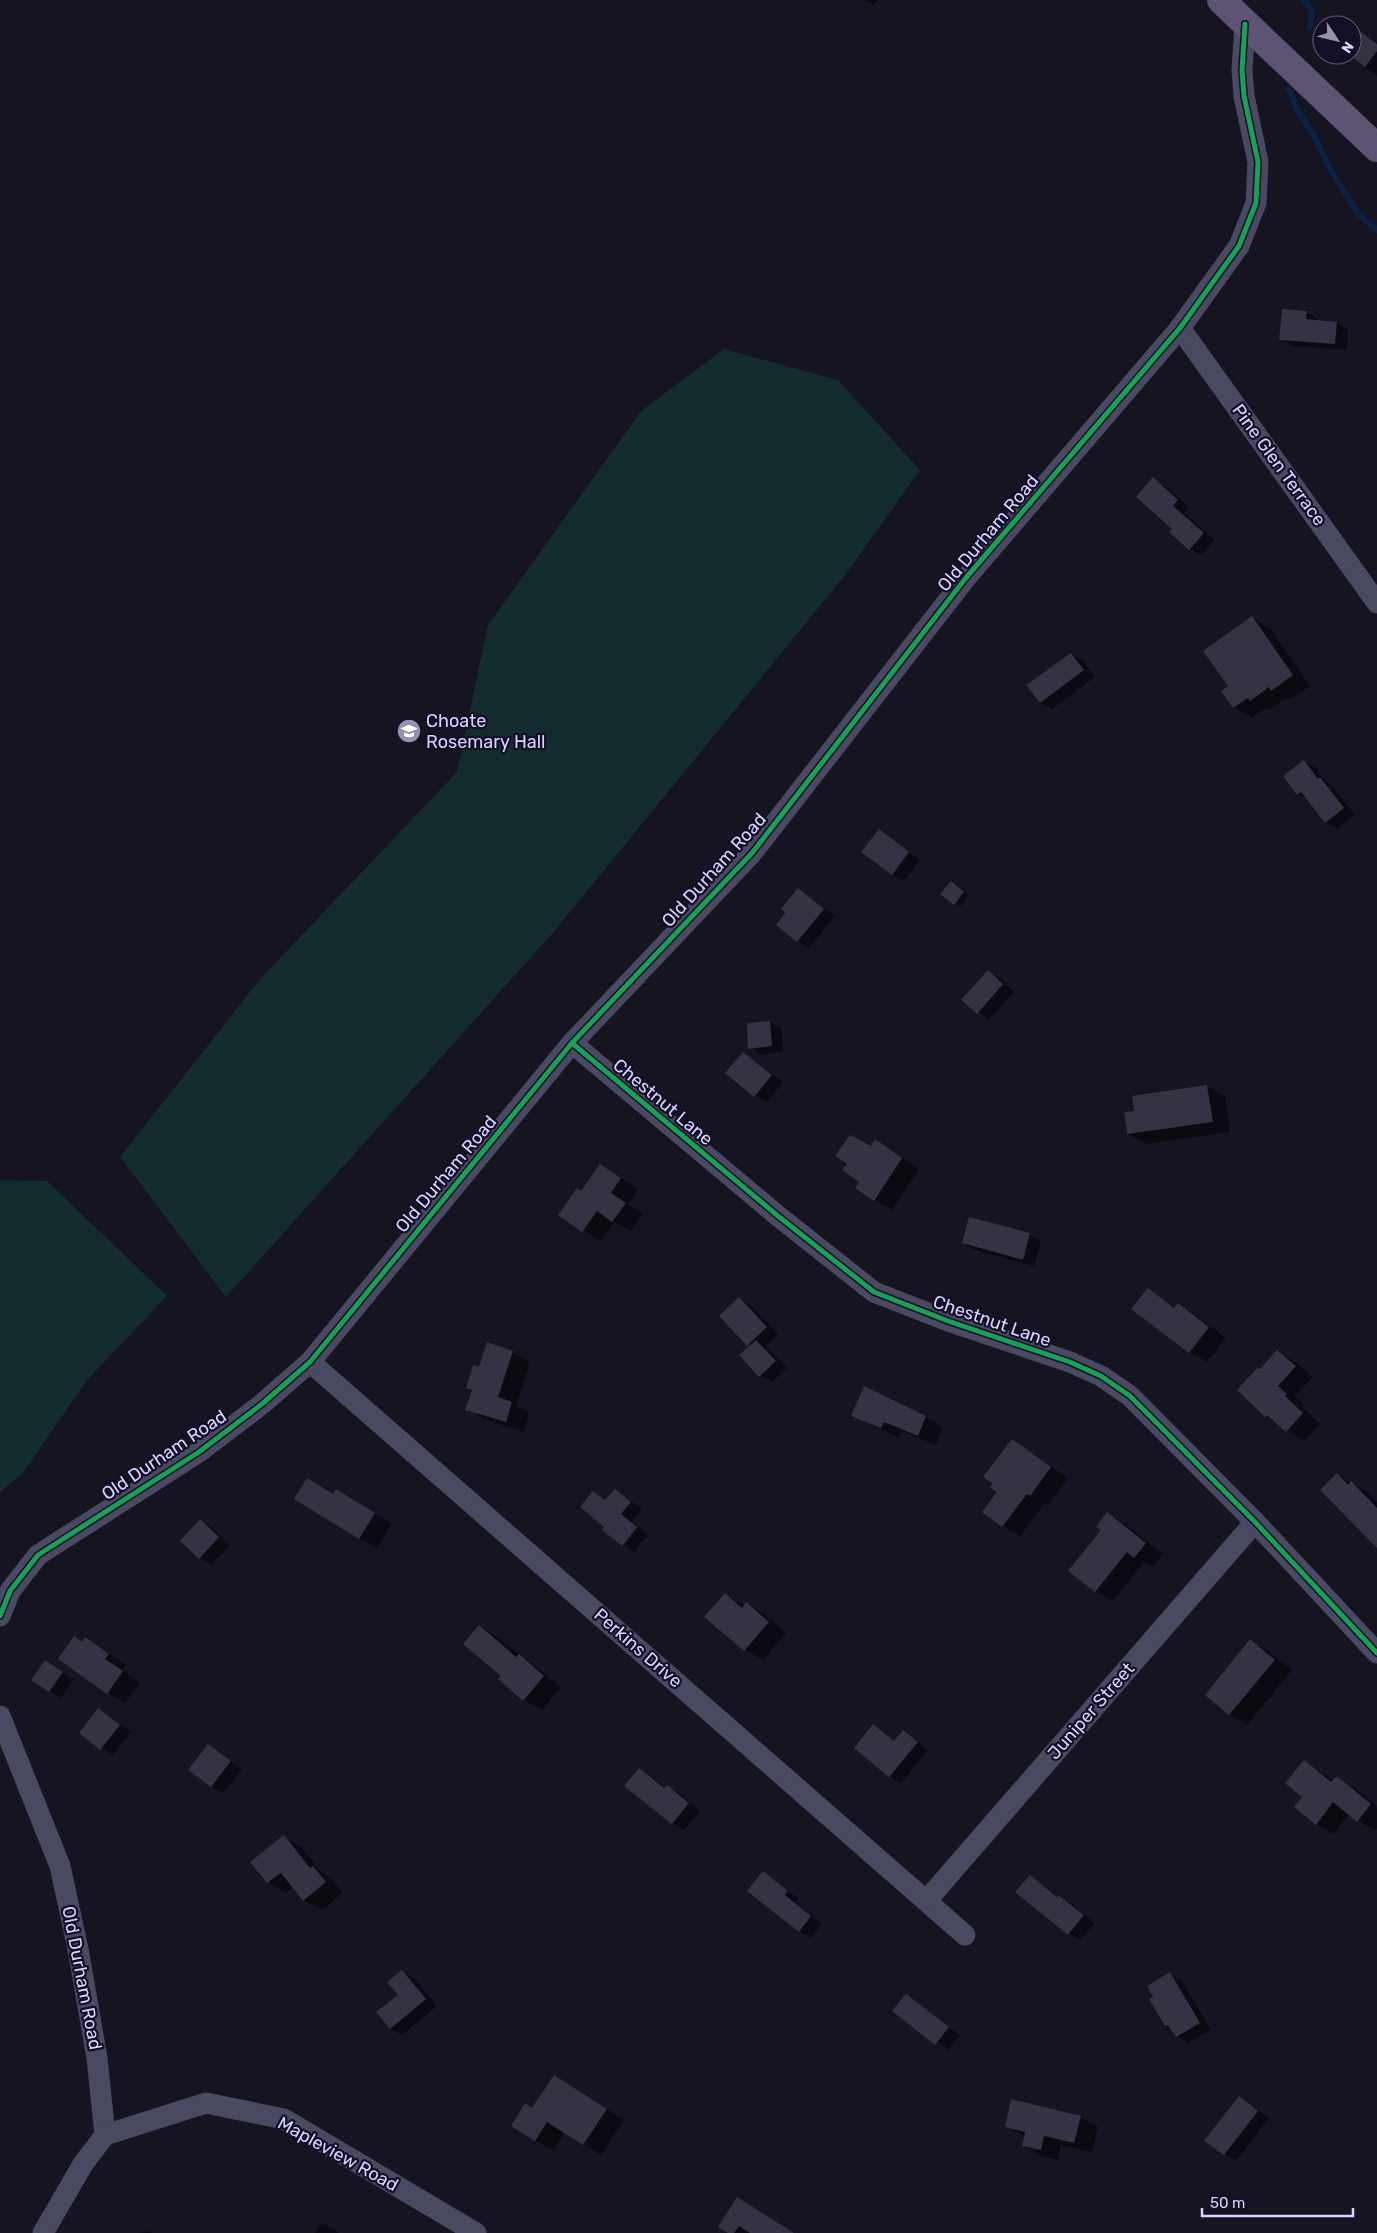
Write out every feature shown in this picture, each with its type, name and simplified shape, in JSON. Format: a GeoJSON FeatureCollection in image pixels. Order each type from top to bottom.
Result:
{"type":"FeatureCollection","features":[{"type":"Feature","properties":{"kind":"main road"},"geometry":{"type":"LineString","coordinates":[[1221,0],[1377,148]]}},
{"type":"Feature","properties":{"kind":"street","name":"Old Durham Road"},"geometry":{"type":"LineString","coordinates":[[0,1616],[10,1591],[38,1555],[198,1452],[262,1404],[310,1362],[572,1043],[752,853],[965,579],[1180,328],[1239,246],[1256,203],[1258,162],[1244,96],[1242,70],[1245,24]]}},
{"type":"Feature","properties":{"kind":"street","name":"Pine Glen Terrace"},"geometry":{"type":"LineString","coordinates":[[1180,328],[1377,602]]}},
{"type":"Feature","properties":{"kind":"street","name":"Chestnut Lane"},"geometry":{"type":"LineString","coordinates":[[572,1043],[778,1216],[874,1292],[948,1321],[1070,1362],[1101,1376],[1130,1396],[1255,1522],[1377,1653]]}},
{"type":"Feature","properties":{"kind":"street","name":"Perkins Drive"},"geometry":{"type":"LineString","coordinates":[[310,1362],[965,1935]]}},
{"type":"Feature","properties":{"kind":"street","name":"Juniper Street"},"geometry":{"type":"LineString","coordinates":[[927,1900],[1255,1522]]}},
{"type":"Feature","properties":{"kind":"street","name":"Old Durham Road"},"geometry":{"type":"LineString","coordinates":[[0,1716],[60,1866],[78,1949],[94,2040],[105,2135]]}},
{"type":"Feature","properties":{"kind":"street","name":"Mapleview Road"},"geometry":{"type":"LineString","coordinates":[[105,2135],[206,2103],[284,2119],[476,2233]]}},
{"type":"Feature","properties":{"kind":"street"},"geometry":{"type":"LineString","coordinates":[[43,2233],[83,2164],[105,2135]]}},
{"type":"Feature","properties":{"kind":"green space"},"geometry":{"type":"Polygon","coordinates":[[[724,349],[838,380],[920,470],[846,574],[552,934],[226,1297],[120,1157],[261,978],[457,772],[488,625],[641,411],[724,349]]]}},
{"type":"Feature","properties":{"kind":"green space"},"geometry":{"type":"Polygon","coordinates":[[[0,1180],[47,1181],[167,1296],[87,1380],[23,1473],[0,1492],[0,1180]]]}},
{"type":"Feature","properties":{"kind":"building"},"geometry":{"type":"Polygon","coordinates":[[[1362,33],[1377,44],[1377,51],[1365,67],[1362,65],[1362,33]]]}},
{"type":"Feature","properties":{"kind":"building"},"geometry":{"type":"Polygon","coordinates":[[[1282,309],[1307,311],[1306,319],[1337,322],[1335,344],[1279,340],[1282,309]]]}},
{"type":"Feature","properties":{"kind":"building"},"geometry":{"type":"Polygon","coordinates":[[[1153,477],[1178,500],[1173,506],[1204,533],[1189,550],[1169,532],[1172,529],[1136,497],[1153,477]]]}},
{"type":"Feature","properties":{"kind":"building"},"geometry":{"type":"Polygon","coordinates":[[[1252,616],[1293,675],[1271,691],[1269,687],[1250,701],[1248,698],[1233,708],[1221,691],[1228,686],[1203,651],[1252,616]]]}},
{"type":"Feature","properties":{"kind":"building"},"geometry":{"type":"Polygon","coordinates":[[[1071,653],[1084,670],[1040,703],[1026,685],[1071,653]]]}},
{"type":"Feature","properties":{"kind":"building"},"geometry":{"type":"Polygon","coordinates":[[[1304,760],[1344,808],[1325,823],[1301,792],[1297,795],[1283,776],[1304,760]]]}},
{"type":"Feature","properties":{"kind":"building"},"geometry":{"type":"Polygon","coordinates":[[[879,829],[909,852],[892,875],[861,852],[879,829]]]}},
{"type":"Feature","properties":{"kind":"building"},"geometry":{"type":"Polygon","coordinates":[[[951,881],[964,892],[954,905],[940,894],[951,881]]]}},
{"type":"Feature","properties":{"kind":"building"},"geometry":{"type":"Polygon","coordinates":[[[798,888],[824,909],[797,942],[776,925],[785,913],[781,909],[798,888]]]}},
{"type":"Feature","properties":{"kind":"building"},"geometry":{"type":"Polygon","coordinates":[[[988,970],[1003,984],[977,1014],[961,1000],[988,970]]]}},
{"type":"Feature","properties":{"kind":"building"},"geometry":{"type":"Polygon","coordinates":[[[770,1021],[772,1046],[748,1049],[747,1023],[770,1021]]]}},
{"type":"Feature","properties":{"kind":"building"},"geometry":{"type":"Polygon","coordinates":[[[743,1052],[772,1075],[754,1097],[725,1073],[743,1052]]]}},
{"type":"Feature","properties":{"kind":"building"},"geometry":{"type":"Polygon","coordinates":[[[1207,1085],[1213,1122],[1127,1134],[1124,1112],[1134,1111],[1132,1096],[1207,1085]]]}},
{"type":"Feature","properties":{"kind":"building"},"geometry":{"type":"Polygon","coordinates":[[[850,1135],[871,1146],[875,1139],[902,1158],[874,1201],[855,1188],[859,1182],[842,1170],[847,1164],[835,1156],[850,1135]]]}},
{"type":"Feature","properties":{"kind":"building"},"geometry":{"type":"Polygon","coordinates":[[[600,1164],[621,1178],[611,1193],[626,1203],[612,1222],[597,1211],[582,1232],[558,1215],[577,1188],[581,1191],[600,1164]]]}},
{"type":"Feature","properties":{"kind":"building"},"geometry":{"type":"Polygon","coordinates":[[[969,1217],[1030,1233],[1023,1260],[962,1243],[969,1217]]]}},
{"type":"Feature","properties":{"kind":"building"},"geometry":{"type":"Polygon","coordinates":[[[1148,1288],[1174,1308],[1178,1303],[1209,1327],[1189,1353],[1131,1309],[1148,1288]]]}},
{"type":"Feature","properties":{"kind":"building"},"geometry":{"type":"Polygon","coordinates":[[[739,1297],[767,1327],[747,1346],[719,1316],[739,1297]]]}},
{"type":"Feature","properties":{"kind":"building"},"geometry":{"type":"Polygon","coordinates":[[[756,1340],[776,1361],[759,1377],[739,1355],[756,1340]]]}},
{"type":"Feature","properties":{"kind":"building"},"geometry":{"type":"Polygon","coordinates":[[[487,1342],[513,1351],[498,1397],[512,1402],[506,1422],[465,1410],[472,1390],[466,1388],[473,1365],[479,1367],[487,1342]]]}},
{"type":"Feature","properties":{"kind":"building"},"geometry":{"type":"Polygon","coordinates":[[[1277,1350],[1296,1366],[1278,1386],[1287,1394],[1285,1396],[1303,1413],[1286,1432],[1268,1416],[1265,1417],[1237,1390],[1277,1350]]]}},
{"type":"Feature","properties":{"kind":"building"},"geometry":{"type":"Polygon","coordinates":[[[864,1386],[926,1416],[918,1436],[884,1422],[881,1428],[851,1416],[864,1386]]]}},
{"type":"Feature","properties":{"kind":"building"},"geometry":{"type":"Polygon","coordinates":[[[1012,1439],[1051,1467],[1030,1496],[1027,1494],[1002,1527],[982,1512],[997,1492],[990,1487],[992,1483],[983,1477],[1012,1439]]]}},
{"type":"Feature","properties":{"kind":"building"},"geometry":{"type":"Polygon","coordinates":[[[1337,1473],[1348,1485],[1351,1481],[1377,1508],[1377,1548],[1320,1490],[1337,1473]]]}},
{"type":"Feature","properties":{"kind":"building"},"geometry":{"type":"Polygon","coordinates":[[[307,1478],[333,1494],[336,1489],[375,1513],[359,1539],[294,1499],[307,1478]]]}},
{"type":"Feature","properties":{"kind":"building"},"geometry":{"type":"Polygon","coordinates":[[[615,1489],[631,1502],[621,1514],[637,1527],[622,1546],[602,1530],[604,1527],[580,1507],[593,1491],[605,1500],[615,1489]]]}},
{"type":"Feature","properties":{"kind":"building"},"geometry":{"type":"Polygon","coordinates":[[[1107,1512],[1146,1543],[1134,1558],[1127,1552],[1095,1592],[1068,1571],[1101,1530],[1096,1527],[1107,1512]]]}},
{"type":"Feature","properties":{"kind":"building"},"geometry":{"type":"Polygon","coordinates":[[[200,1519],[219,1537],[199,1559],[180,1541],[200,1519]]]}},
{"type":"Feature","properties":{"kind":"building"},"geometry":{"type":"Polygon","coordinates":[[[725,1593],[742,1608],[746,1602],[769,1622],[744,1651],[704,1617],[725,1593]]]}},
{"type":"Feature","properties":{"kind":"building"},"geometry":{"type":"Polygon","coordinates":[[[479,1625],[516,1657],[519,1654],[544,1676],[523,1701],[498,1679],[501,1676],[463,1644],[479,1625]]]}},
{"type":"Feature","properties":{"kind":"building"},"geometry":{"type":"Polygon","coordinates":[[[74,1636],[82,1642],[85,1637],[109,1654],[105,1659],[123,1671],[107,1694],[58,1659],[74,1636]]]}},
{"type":"Feature","properties":{"kind":"building"},"geometry":{"type":"Polygon","coordinates":[[[1250,1639],[1275,1660],[1229,1715],[1205,1695],[1250,1639]]]}},
{"type":"Feature","properties":{"kind":"building"},"geometry":{"type":"Polygon","coordinates":[[[45,1660],[63,1672],[49,1692],[31,1680],[45,1660]]]}},
{"type":"Feature","properties":{"kind":"building"},"geometry":{"type":"Polygon","coordinates":[[[98,1708],[120,1725],[100,1750],[79,1733],[98,1708]]]}},
{"type":"Feature","properties":{"kind":"building"},"geometry":{"type":"Polygon","coordinates":[[[873,1724],[894,1741],[903,1730],[918,1742],[889,1777],[854,1748],[873,1724]]]}},
{"type":"Feature","properties":{"kind":"building"},"geometry":{"type":"Polygon","coordinates":[[[208,1744],[231,1761],[211,1787],[188,1770],[208,1744]]]}},
{"type":"Feature","properties":{"kind":"building"},"geometry":{"type":"Polygon","coordinates":[[[1304,1760],[1331,1782],[1337,1776],[1371,1804],[1357,1822],[1333,1802],[1316,1825],[1294,1807],[1302,1797],[1285,1783],[1304,1760]]]}},
{"type":"Feature","properties":{"kind":"building"},"geometry":{"type":"Polygon","coordinates":[[[639,1768],[664,1788],[667,1785],[689,1803],[672,1824],[624,1786],[639,1768]]]}},
{"type":"Feature","properties":{"kind":"building"},"geometry":{"type":"Polygon","coordinates":[[[284,1835],[310,1868],[313,1866],[326,1882],[303,1901],[281,1873],[267,1883],[250,1862],[284,1835]]]}},
{"type":"Feature","properties":{"kind":"building"},"geometry":{"type":"Polygon","coordinates":[[[763,1871],[788,1891],[785,1895],[811,1916],[799,1932],[747,1891],[763,1871]]]}},
{"type":"Feature","properties":{"kind":"building"},"geometry":{"type":"Polygon","coordinates":[[[1030,1875],[1057,1897],[1058,1895],[1084,1915],[1068,1935],[1015,1892],[1030,1875]]]}},
{"type":"Feature","properties":{"kind":"building"},"geometry":{"type":"Polygon","coordinates":[[[402,1970],[426,1999],[390,2029],[376,2012],[398,1995],[387,1982],[402,1970]]]}},
{"type":"Feature","properties":{"kind":"building"},"geometry":{"type":"Polygon","coordinates":[[[1170,1972],[1200,2023],[1176,2037],[1168,2025],[1165,2026],[1149,1999],[1153,1997],[1147,1986],[1170,1972]]]}},
{"type":"Feature","properties":{"kind":"building"},"geometry":{"type":"Polygon","coordinates":[[[906,1994],[949,2027],[935,2045],[892,2011],[906,1994]]]}},
{"type":"Feature","properties":{"kind":"building"},"geometry":{"type":"Polygon","coordinates":[[[554,2075],[607,2109],[583,2145],[547,2122],[535,2141],[511,2126],[525,2103],[532,2108],[554,2075]]]}},
{"type":"Feature","properties":{"kind":"building"},"geometry":{"type":"Polygon","coordinates":[[[1239,2096],[1258,2111],[1224,2155],[1204,2141],[1239,2096]]]}},
{"type":"Feature","properties":{"kind":"building"},"geometry":{"type":"Polygon","coordinates":[[[1011,2099],[1081,2116],[1074,2143],[1044,2136],[1041,2150],[1022,2146],[1025,2132],[1005,2127],[1011,2099]]]}},
{"type":"Feature","properties":{"kind":"building"},"geometry":{"type":"Polygon","coordinates":[[[737,2197],[794,2233],[750,2233],[739,2226],[734,2233],[728,2233],[718,2227],[737,2197]]]}},
{"type":"Feature","properties":{"kind":"waterway"},"geometry":{"type":"LineString","coordinates":[[1304,0],[1312,11],[1310,28]]}},
{"type":"Feature","properties":{"kind":"waterway"},"geometry":{"type":"LineString","coordinates":[[1289,89],[1297,110],[1314,136],[1329,167],[1359,215],[1377,230]]}},
{"type":"Feature","properties":{"kind":"cycle path"},"geometry":{"type":"LineString","coordinates":[[0,1616],[10,1591],[38,1555],[199,1452],[262,1404],[310,1362],[572,1043],[752,853],[965,579],[1180,328],[1239,246],[1256,203],[1258,162],[1244,96],[1242,70],[1245,24]]}},
{"type":"Feature","properties":{"kind":"cycle path"},"geometry":{"type":"LineString","coordinates":[[572,1043],[778,1216],[874,1292],[948,1321],[1070,1362],[1101,1376],[1130,1396],[1255,1522],[1377,1653]]}},
{"type":"Feature","properties":{"kind":"place","name":"Choate Rosemary Hall"},"geometry":{"type":"Point","coordinates":[409,731]}}]}
